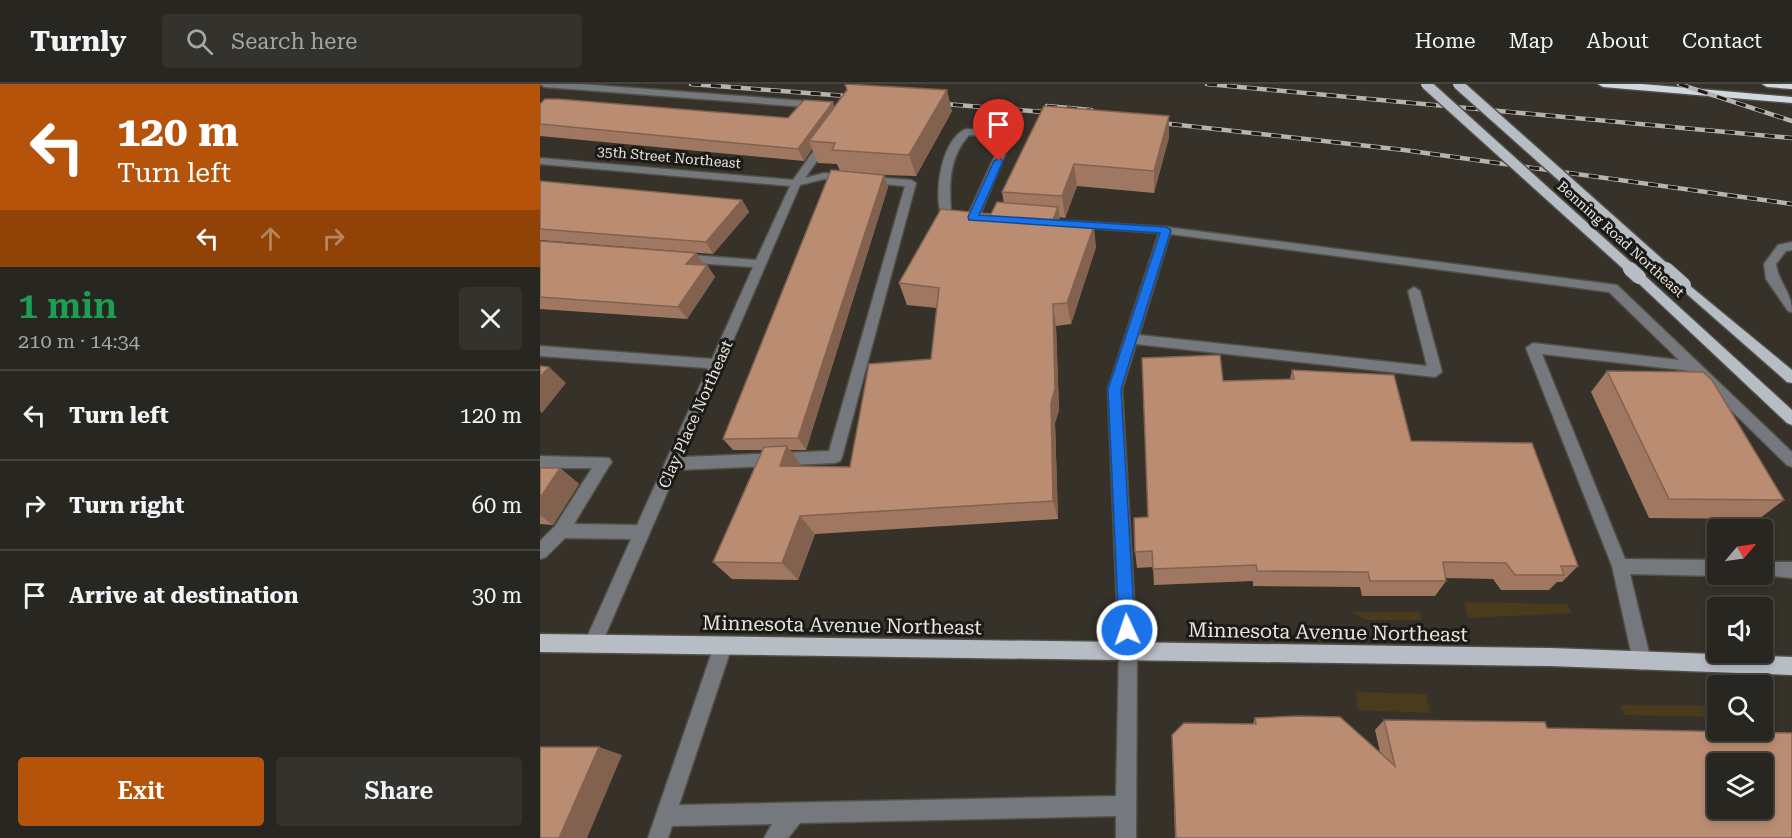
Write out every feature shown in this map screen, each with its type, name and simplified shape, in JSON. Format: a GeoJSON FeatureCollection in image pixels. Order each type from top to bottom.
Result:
{"type":"FeatureCollection","features":[{"type":"Feature","properties":{"kind":"highway"},"geometry":{"type":"LineString","coordinates":[[1603,84],[1792,100]]}},
{"type":"Feature","properties":{"kind":"highway"},"geometry":{"type":"LineString","coordinates":[[1767,84],[1792,86]]}},
{"type":"Feature","properties":{"kind":"main road","name":"Benning Road Northeast"},"geometry":{"type":"LineString","coordinates":[[1426,84],[1792,419]]}},
{"type":"Feature","properties":{"kind":"main road","name":"Benning Road Northeast"},"geometry":{"type":"LineString","coordinates":[[1458,84],[1792,378]]}},
{"type":"Feature","properties":{"kind":"main road","name":"Minnesota Avenue Northeast"},"geometry":{"type":"LineString","coordinates":[[540,644],[1642,661],[1792,666]]}},
{"type":"Feature","properties":{"kind":"street"},"geometry":{"type":"LineString","coordinates":[[544,84],[834,106]]}},
{"type":"Feature","properties":{"kind":"street"},"geometry":{"type":"LineString","coordinates":[[563,94],[571,86]]}},
{"type":"Feature","properties":{"kind":"street","name":"Clay Place Northeast"},"geometry":{"type":"LineString","coordinates":[[594,644],[796,183],[835,128]]}},
{"type":"Feature","properties":{"kind":"street"},"geometry":{"type":"LineString","coordinates":[[966,132],[990,133],[1007,138],[978,218],[946,215],[944,180],[955,142],[966,132]]}},
{"type":"Feature","properties":{"kind":"street","name":"35th Street Northeast"},"geometry":{"type":"LineString","coordinates":[[540,161],[796,183],[824,176],[911,183],[835,458],[673,464]]}},
{"type":"Feature","properties":{"kind":"street"},"geometry":{"type":"LineString","coordinates":[[1052,223],[1166,230],[1613,288],[1792,461]]}},
{"type":"Feature","properties":{"kind":"street"},"geometry":{"type":"LineString","coordinates":[[1126,838],[1128,652],[1115,389],[1166,230]]}},
{"type":"Feature","properties":{"kind":"street"},"geometry":{"type":"LineString","coordinates":[[1792,246],[1782,248],[1770,264],[1773,279],[1792,308]]}},
{"type":"Feature","properties":{"kind":"street"},"geometry":{"type":"LineString","coordinates":[[668,257],[761,264]]}},
{"type":"Feature","properties":{"kind":"street"},"geometry":{"type":"LineString","coordinates":[[1130,339],[1435,372],[1414,291]]}},
{"type":"Feature","properties":{"kind":"street"},"geometry":{"type":"LineString","coordinates":[[1642,661],[1620,566],[1533,348],[1695,367]]}},
{"type":"Feature","properties":{"kind":"street"},"geometry":{"type":"LineString","coordinates":[[540,351],[718,364]]}},
{"type":"Feature","properties":{"kind":"street"},"geometry":{"type":"LineString","coordinates":[[540,462],[604,462],[561,531],[540,552]]}},
{"type":"Feature","properties":{"kind":"street"},"geometry":{"type":"LineString","coordinates":[[561,531],[643,532]]}},
{"type":"Feature","properties":{"kind":"street"},"geometry":{"type":"LineString","coordinates":[[1620,566],[1707,568]]}},
{"type":"Feature","properties":{"kind":"street"},"geometry":{"type":"LineString","coordinates":[[1773,569],[1792,570]]}},
{"type":"Feature","properties":{"kind":"street"},"geometry":{"type":"LineString","coordinates":[[658,838],[723,646]]}},
{"type":"Feature","properties":{"kind":"street"},"geometry":{"type":"LineString","coordinates":[[665,816],[1126,806]]}},
{"type":"Feature","properties":{"kind":"street"},"geometry":{"type":"LineString","coordinates":[[774,838],[796,812]]}},
{"type":"Feature","properties":{"kind":"shaded area"},"geometry":{"type":"Polygon","coordinates":[[[1464,602],[1567,604],[1572,613],[1468,618],[1464,602]]]}},
{"type":"Feature","properties":{"kind":"shaded area"},"geometry":{"type":"Polygon","coordinates":[[[1352,612],[1420,612],[1421,620],[1366,620],[1352,612]]]}},
{"type":"Feature","properties":{"kind":"shaded area"},"geometry":{"type":"Polygon","coordinates":[[[1356,692],[1426,694],[1430,713],[1358,710],[1356,692]]]}},
{"type":"Feature","properties":{"kind":"shaded area"},"geometry":{"type":"Polygon","coordinates":[[[1620,705],[1707,706],[1707,717],[1624,715],[1620,705]]]}},
{"type":"Feature","properties":{"kind":"building"},"geometry":{"type":"Polygon","coordinates":[[[845,84],[947,90],[909,155],[832,150],[835,143],[809,141],[847,90],[845,84]]]}},
{"type":"Feature","properties":{"kind":"building"},"geometry":{"type":"Polygon","coordinates":[[[545,99],[788,118],[804,100],[833,102],[798,149],[540,124],[540,104],[545,99]]]}},
{"type":"Feature","properties":{"kind":"building"},"geometry":{"type":"Polygon","coordinates":[[[1044,106],[1169,116],[1154,171],[1074,164],[1062,196],[1002,192],[1044,106]]]}},
{"type":"Feature","properties":{"kind":"building"},"geometry":{"type":"Polygon","coordinates":[[[831,170],[884,175],[798,438],[723,439],[831,170]]]}},
{"type":"Feature","properties":{"kind":"building"},"geometry":{"type":"Polygon","coordinates":[[[540,181],[742,200],[706,242],[540,229],[540,181]]]}},
{"type":"Feature","properties":{"kind":"building"},"geometry":{"type":"Polygon","coordinates":[[[997,202],[1058,207],[1052,222],[1094,226],[1067,303],[1053,304],[1055,389],[1051,403],[1053,501],[800,516],[782,563],[713,562],[764,447],[787,446],[780,466],[850,467],[869,364],[931,359],[939,288],[899,283],[941,209],[991,214],[997,202]]]}},
{"type":"Feature","properties":{"kind":"building"},"geometry":{"type":"Polygon","coordinates":[[[540,241],[696,253],[686,264],[707,265],[678,307],[540,297],[540,241]]]}},
{"type":"Feature","properties":{"kind":"building"},"geometry":{"type":"Polygon","coordinates":[[[1220,355],[1223,381],[1294,379],[1292,370],[1394,375],[1411,441],[1532,443],[1578,566],[1561,566],[1564,575],[1515,575],[1506,563],[1443,562],[1446,581],[1370,581],[1368,572],[1257,571],[1256,565],[1153,569],[1152,551],[1135,552],[1134,518],[1148,517],[1142,358],[1220,355]]]}},
{"type":"Feature","properties":{"kind":"building"},"geometry":{"type":"Polygon","coordinates":[[[540,366],[549,367],[540,377],[540,366]]]}},
{"type":"Feature","properties":{"kind":"building"},"geometry":{"type":"Polygon","coordinates":[[[1607,371],[1703,372],[1712,380],[1784,500],[1669,499],[1607,371]]]}},
{"type":"Feature","properties":{"kind":"building"},"geometry":{"type":"Polygon","coordinates":[[[540,468],[560,468],[540,498],[540,468]]]}},
{"type":"Feature","properties":{"kind":"building"},"geometry":{"type":"Polygon","coordinates":[[[1340,717],[1395,766],[1384,720],[1545,722],[1547,728],[1707,731],[1707,741],[1773,741],[1773,733],[1792,733],[1792,838],[1176,838],[1172,735],[1184,723],[1256,724],[1255,718],[1340,717]]]}},
{"type":"Feature","properties":{"kind":"building"},"geometry":{"type":"Polygon","coordinates":[[[540,747],[599,747],[559,838],[540,838],[540,747]]]}},
{"type":"Feature","properties":{"kind":"railway"},"geometry":{"type":"LineString","coordinates":[[691,84],[859,97]]}},
{"type":"Feature","properties":{"kind":"railway"},"geometry":{"type":"LineString","coordinates":[[1207,84],[1792,138]]}},
{"type":"Feature","properties":{"kind":"railway"},"geometry":{"type":"LineString","coordinates":[[1679,84],[1792,121]]}},
{"type":"Feature","properties":{"kind":"railway"},"geometry":{"type":"LineString","coordinates":[[933,103],[1056,113]]}},
{"type":"Feature","properties":{"kind":"railway"},"geometry":{"type":"LineString","coordinates":[[1047,106],[1091,110]]}},
{"type":"Feature","properties":{"kind":"railway"},"geometry":{"type":"LineString","coordinates":[[1152,122],[1404,150],[1792,204]]}},
{"type":"Feature","properties":{"kind":"route"},"geometry":{"type":"LineString","coordinates":[[999,161],[973,217],[1166,230],[1115,389],[1127,630]]}}]}
